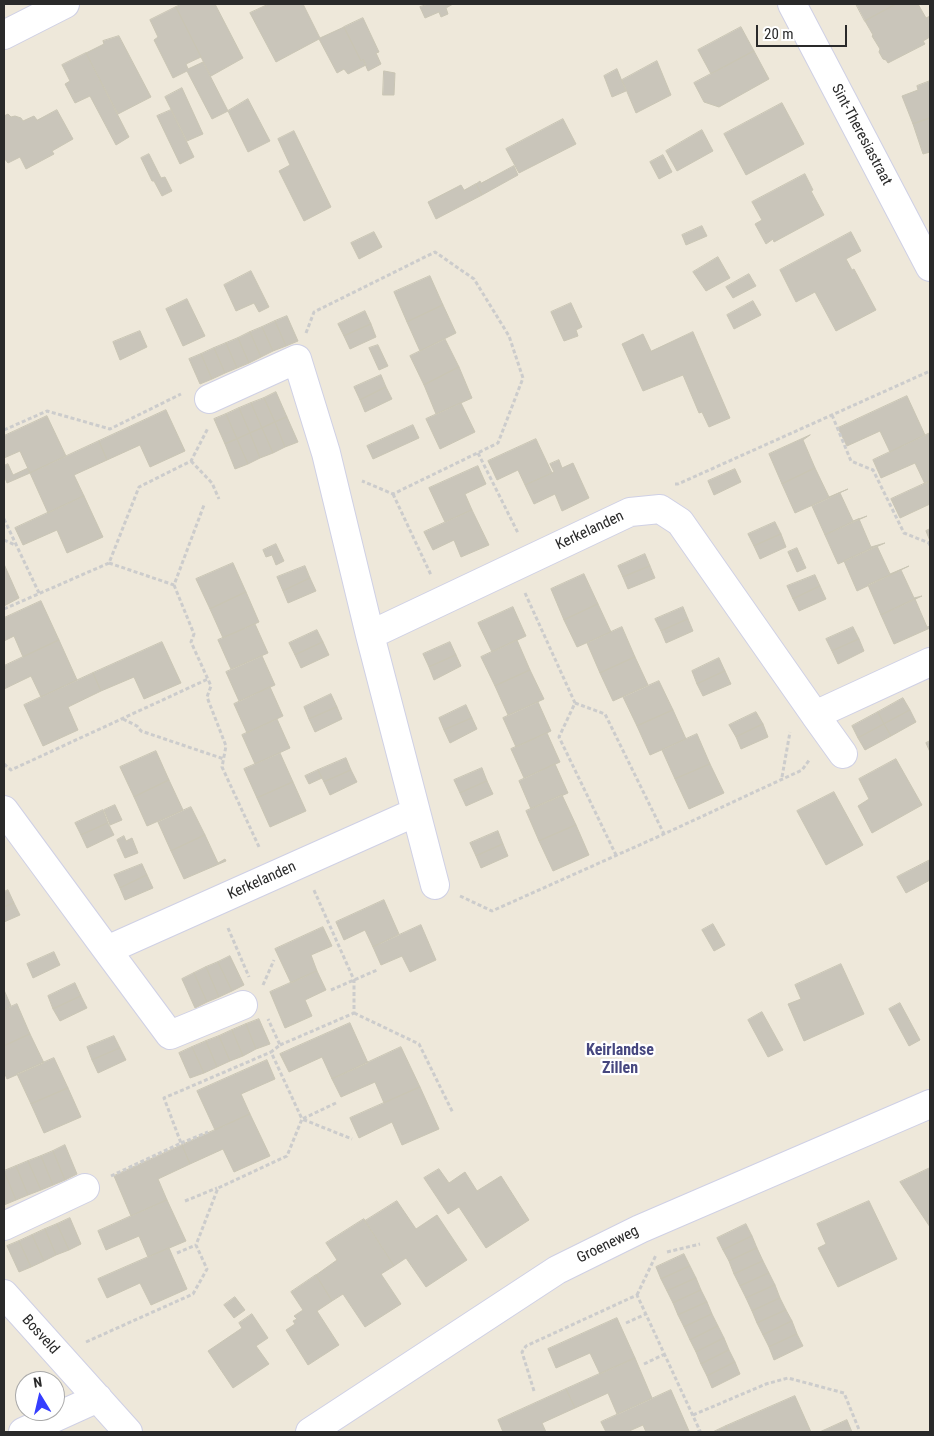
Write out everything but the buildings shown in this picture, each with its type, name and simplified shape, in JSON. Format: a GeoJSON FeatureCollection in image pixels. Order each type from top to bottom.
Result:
{"type":"FeatureCollection","features":[{"type":"Feature","properties":{"kind":"street"},"geometry":{"type":"LineString","coordinates":[[4,35],[65,4]]}},
{"type":"Feature","properties":{"kind":"street","name":"Sint-Theresiastraat"},"geometry":{"type":"LineString","coordinates":[[792,4],[930,267]]}},
{"type":"Feature","properties":{"kind":"street"},"geometry":{"type":"LineString","coordinates":[[209,399],[297,359],[326,453],[370,635],[435,885]]}},
{"type":"Feature","properties":{"kind":"street","name":"Kerkelanden"},"geometry":{"type":"LineString","coordinates":[[370,635],[630,512],[660,509],[680,522],[839,748]]}},
{"type":"Feature","properties":{"kind":"street"},"geometry":{"type":"LineString","coordinates":[[813,711],[930,662]]}},
{"type":"Feature","properties":{"kind":"street"},"geometry":{"type":"LineString","coordinates":[[4,810],[170,1035],[255,997]]}},
{"type":"Feature","properties":{"kind":"street","name":"Kerkelanden"},"geometry":{"type":"LineString","coordinates":[[107,950],[416,812]]}},
{"type":"Feature","properties":{"kind":"street","name":"Groeneweg"},"geometry":{"type":"LineString","coordinates":[[310,1432],[557,1270],[640,1229],[930,1104]]}},
{"type":"Feature","properties":{"kind":"street"},"geometry":{"type":"LineString","coordinates":[[4,1226],[85,1188]]}},
{"type":"Feature","properties":{"kind":"street","name":"Bosveld"},"geometry":{"type":"LineString","coordinates":[[4,1294],[128,1432]]}},
{"type":"Feature","properties":{"kind":"street"},"geometry":{"type":"LineString","coordinates":[[23,1432],[98,1398]]}},
{"type":"Feature","properties":{"kind":"path"},"geometry":{"type":"LineString","coordinates":[[297,359],[314,312],[435,252],[474,278],[509,336],[523,378],[498,444],[393,494]]}},
{"type":"Feature","properties":{"kind":"path"},"geometry":{"type":"LineString","coordinates":[[669,484],[678,484],[930,371]]}},
{"type":"Feature","properties":{"kind":"path"},"geometry":{"type":"LineString","coordinates":[[4,430],[47,410],[110,429],[192,388],[209,399],[210,424],[191,461],[139,487],[109,563]]}},
{"type":"Feature","properties":{"kind":"path"},"geometry":{"type":"LineString","coordinates":[[832,415],[851,461],[873,470],[904,533],[929,543],[930,546]]}},
{"type":"Feature","properties":{"kind":"path"},"geometry":{"type":"LineString","coordinates":[[478,453],[575,703],[559,737],[616,855]]}},
{"type":"Feature","properties":{"kind":"path"},"geometry":{"type":"LineString","coordinates":[[191,461],[212,483],[219,499]]}},
{"type":"Feature","properties":{"kind":"path"},"geometry":{"type":"LineString","coordinates":[[331,477],[348,474],[393,494],[443,600]]}},
{"type":"Feature","properties":{"kind":"path"},"geometry":{"type":"LineString","coordinates":[[204,505],[174,585],[194,634],[190,642],[211,686],[207,697],[226,746],[222,767],[272,876]]}},
{"type":"Feature","properties":{"kind":"path"},"geometry":{"type":"LineString","coordinates":[[4,519],[39,593]]}},
{"type":"Feature","properties":{"kind":"path"},"geometry":{"type":"LineString","coordinates":[[4,540],[16,545]]}},
{"type":"Feature","properties":{"kind":"path"},"geometry":{"type":"LineString","coordinates":[[4,609],[109,563],[174,585]]}},
{"type":"Feature","properties":{"kind":"path"},"geometry":{"type":"LineString","coordinates":[[4,764],[11,770],[208,679]]}},
{"type":"Feature","properties":{"kind":"path"},"geometry":{"type":"LineString","coordinates":[[575,703],[605,714],[664,834]]}},
{"type":"Feature","properties":{"kind":"path"},"geometry":{"type":"LineString","coordinates":[[782,778],[792,720],[813,711]]}},
{"type":"Feature","properties":{"kind":"path"},"geometry":{"type":"LineString","coordinates":[[122,718],[137,726],[141,731],[224,759]]}},
{"type":"Feature","properties":{"kind":"path"},"geometry":{"type":"LineString","coordinates":[[435,885],[492,911],[802,770],[808,761],[839,748]]}},
{"type":"Feature","properties":{"kind":"path"},"geometry":{"type":"LineString","coordinates":[[302,863],[354,980],[354,1013]]}},
{"type":"Feature","properties":{"kind":"path"},"geometry":{"type":"LineString","coordinates":[[216,902],[255,997],[280,1045]]}},
{"type":"Feature","properties":{"kind":"path"},"geometry":{"type":"LineString","coordinates":[[255,997],[274,960]]}},
{"type":"Feature","properties":{"kind":"path"},"geometry":{"type":"LineString","coordinates":[[331,990],[377,970]]}},
{"type":"Feature","properties":{"kind":"path"},"geometry":{"type":"LineString","coordinates":[[181,1143],[164,1098],[271,1052],[280,1045],[354,1013],[419,1044],[453,1113]]}},
{"type":"Feature","properties":{"kind":"path"},"geometry":{"type":"LineString","coordinates":[[271,1052],[302,1119],[352,1139]]}},
{"type":"Feature","properties":{"kind":"path"},"geometry":{"type":"LineString","coordinates":[[185,1201],[287,1156],[302,1119],[336,1103]]}},
{"type":"Feature","properties":{"kind":"path"},"geometry":{"type":"LineString","coordinates":[[85,1188],[208,1132]]}},
{"type":"Feature","properties":{"kind":"path"},"geometry":{"type":"LineString","coordinates":[[58,1354],[193,1294],[207,1269],[196,1245],[218,1188]]}},
{"type":"Feature","properties":{"kind":"path"},"geometry":{"type":"LineString","coordinates":[[534,1391],[522,1352],[526,1346],[637,1295],[656,1254],[700,1244]]}},
{"type":"Feature","properties":{"kind":"path"},"geometry":{"type":"LineString","coordinates":[[177,1253],[196,1245]]}},
{"type":"Feature","properties":{"kind":"path"},"geometry":{"type":"LineString","coordinates":[[637,1295],[700,1431],[696,1432]]}},
{"type":"Feature","properties":{"kind":"path"},"geometry":{"type":"LineString","coordinates":[[626,1322],[646,1314]]}},
{"type":"Feature","properties":{"kind":"path"},"geometry":{"type":"LineString","coordinates":[[644,1364],[665,1354]]}},
{"type":"Feature","properties":{"kind":"path"},"geometry":{"type":"LineString","coordinates":[[693,1415],[766,1384],[788,1378],[844,1393],[860,1432]]}},
{"type":"Feature","properties":{"kind":"district","name":"Keirlandse Zillen"},"geometry":{"type":"Point","coordinates":[620,1060]}}]}
